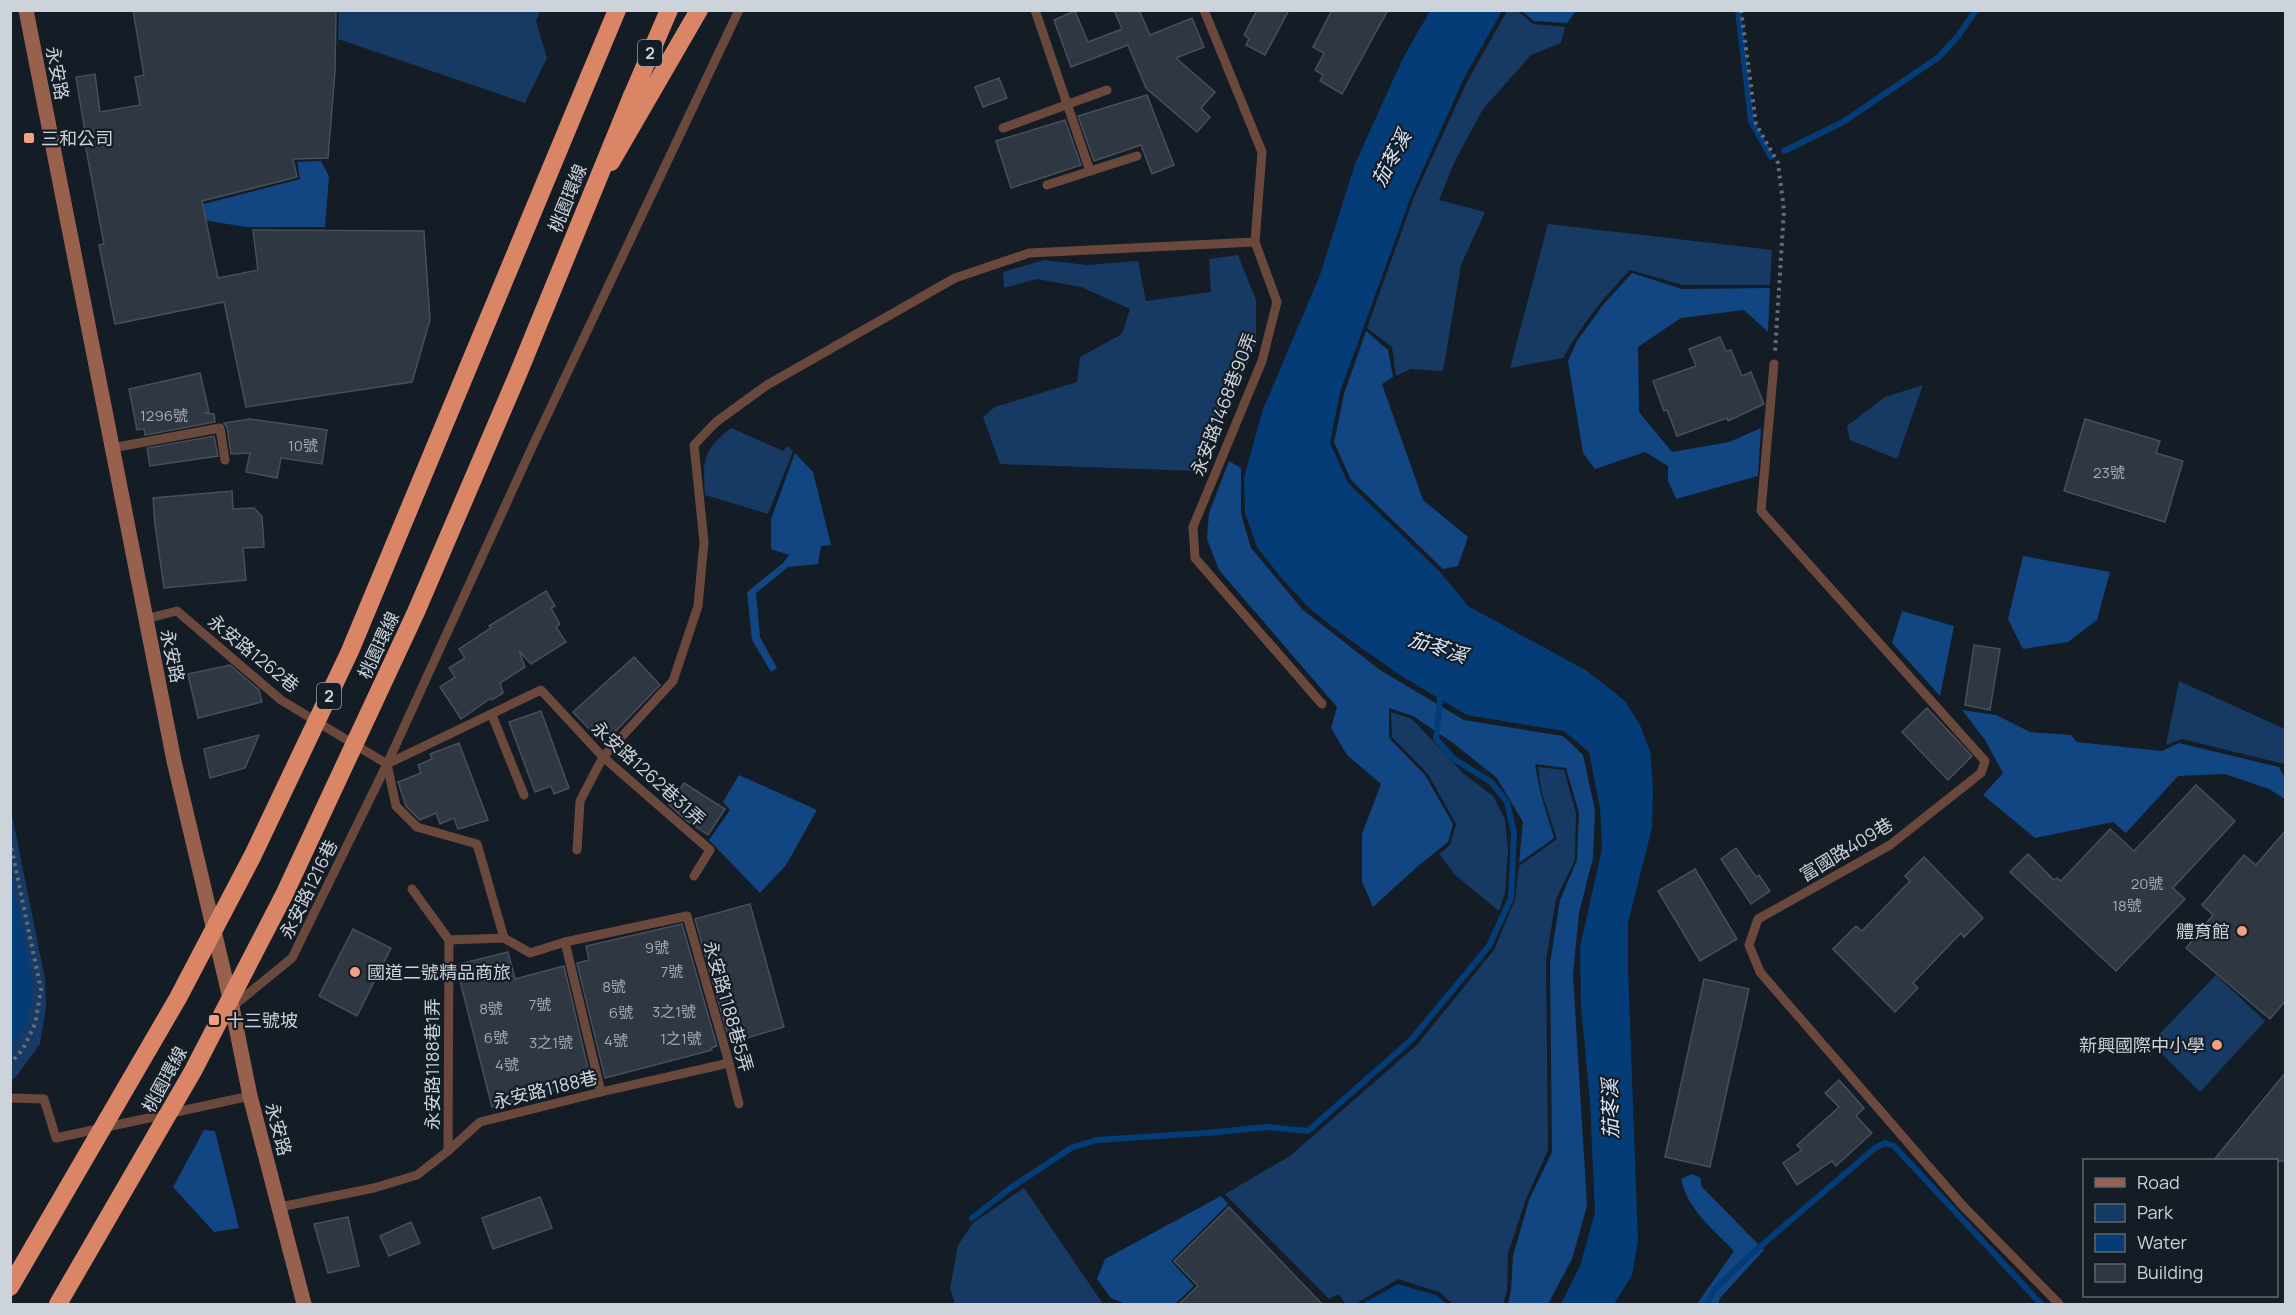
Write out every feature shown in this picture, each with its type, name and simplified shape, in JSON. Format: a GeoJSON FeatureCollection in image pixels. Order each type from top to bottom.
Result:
{"type":"FeatureCollection","features":[{"type":"Feature","properties":{"kind":"highway","name":"桃園環線"},"geometry":{"type":"LineString","coordinates":[[10,1287],[178,998],[258,844],[350,651],[617,10]]}},
{"type":"Feature","properties":{"kind":"highway","name":"桃園環線"},"geometry":{"type":"LineString","coordinates":[[58,1305],[194,1071],[284,895],[416,612],[588,203],[639,99],[669,10]]}},
{"type":"Feature","properties":{"kind":"highway"},"geometry":{"type":"LineString","coordinates":[[639,99],[699,10]]}},
{"type":"Feature","properties":{"kind":"main road","name":"永安路"},"geometry":{"type":"LineString","coordinates":[[26,10],[174,761],[232,1007],[250,1096],[304,1305]]}},
{"type":"Feature","properties":{"kind":"lane","name":"永安路1216巷"},"geometry":{"type":"LineString","coordinates":[[232,1007],[292,958],[387,764],[534,443],[739,10]]}},
{"type":"Feature","properties":{"kind":"lane"},"geometry":{"type":"LineString","coordinates":[[1035,10],[1090,171]]}},
{"type":"Feature","properties":{"kind":"lane","name":"永安路1468巷90弄"},"geometry":{"type":"LineString","coordinates":[[1204,10],[1262,152],[1255,242],[1277,302],[1262,361],[1193,527],[1195,558],[1322,704]]}},
{"type":"Feature","properties":{"kind":"lane"},"geometry":{"type":"LineString","coordinates":[[1003,128],[1107,90]]}},
{"type":"Feature","properties":{"kind":"lane"},"geometry":{"type":"LineString","coordinates":[[1047,185],[1137,156]]}},
{"type":"Feature","properties":{"kind":"lane"},"geometry":{"type":"LineString","coordinates":[[577,850],[579,801],[603,757],[673,681],[698,606],[704,542],[694,445],[716,422],[767,385],[955,278],[1029,253],[1255,242]]}},
{"type":"Feature","properties":{"kind":"lane","name":"富國路409巷"},"geometry":{"type":"LineString","coordinates":[[1774,364],[1761,511],[1985,761],[1981,773],[1890,845],[1758,919],[1749,945],[1760,972],[1962,1205],[2059,1305]]}},
{"type":"Feature","properties":{"kind":"lane"},"geometry":{"type":"LineString","coordinates":[[112,448],[220,428],[225,460]]}},
{"type":"Feature","properties":{"kind":"lane","name":"永安路1262巷"},"geometry":{"type":"LineString","coordinates":[[145,620],[177,611],[281,700],[387,764]]}},
{"type":"Feature","properties":{"kind":"lane","name":"永安路1262巷31弄"},"geometry":{"type":"LineString","coordinates":[[387,764],[542,690],[603,757],[710,850],[694,876]]}},
{"type":"Feature","properties":{"kind":"lane"},"geometry":{"type":"LineString","coordinates":[[492,715],[524,795]]}},
{"type":"Feature","properties":{"kind":"lane"},"geometry":{"type":"LineString","coordinates":[[387,764],[396,806],[417,827],[477,844],[504,939]]}},
{"type":"Feature","properties":{"kind":"lane"},"geometry":{"type":"LineString","coordinates":[[412,889],[449,940],[504,939],[530,953],[565,942],[601,1092]]}},
{"type":"Feature","properties":{"kind":"lane","name":"永安路1188巷5弄"},"geometry":{"type":"LineString","coordinates":[[565,942],[687,916],[739,1104]]}},
{"type":"Feature","properties":{"kind":"lane","name":"永安路1188巷1弄"},"geometry":{"type":"LineString","coordinates":[[448,1151],[449,940]]}},
{"type":"Feature","properties":{"kind":"lane","name":"永安路1188巷"},"geometry":{"type":"LineString","coordinates":[[280,1207],[374,1188],[417,1175],[480,1122],[729,1063]]}},
{"type":"Feature","properties":{"kind":"lane"},"geometry":{"type":"LineString","coordinates":[[10,1098],[44,1099],[56,1138],[250,1096]]}},
{"type":"Feature","properties":{"kind":"path"},"geometry":{"type":"LineString","coordinates":[[1741,10],[1756,123],[1778,163],[1784,210],[1774,364]]}},
{"type":"Feature","properties":{"kind":"path"},"geometry":{"type":"LineString","coordinates":[[10,841],[41,990],[35,1024],[23,1049],[10,1064]]}},
{"type":"Feature","properties":{"kind":"green space"},"geometry":{"type":"Polygon","coordinates":[[[339,11],[540,11],[536,21],[547,58],[525,103],[338,39],[339,11]]]}},
{"type":"Feature","properties":{"kind":"green space"},"geometry":{"type":"Polygon","coordinates":[[[1507,11],[1518,11],[1533,24],[1565,27],[1561,43],[1531,55],[1483,109],[1454,163],[1439,200],[1485,212],[1461,265],[1443,371],[1411,369],[1396,376],[1392,347],[1367,328],[1414,197],[1468,80],[1507,11]]]}},
{"type":"Feature","properties":{"kind":"green space"},"geometry":{"type":"Polygon","coordinates":[[[1548,224],[1772,250],[1770,285],[1683,285],[1630,270],[1611,290],[1577,334],[1563,358],[1510,368],[1548,224]]]}},
{"type":"Feature","properties":{"kind":"green space"},"geometry":{"type":"Polygon","coordinates":[[[1238,255],[1256,300],[1256,343],[1234,395],[1196,471],[1000,464],[983,417],[995,407],[1077,382],[1080,357],[1122,334],[1130,309],[1081,287],[1037,279],[1004,288],[1003,272],[1044,260],[1087,265],[1138,261],[1146,301],[1211,292],[1209,259],[1238,255]]]}},
{"type":"Feature","properties":{"kind":"green space"},"geometry":{"type":"Polygon","coordinates":[[[1923,385],[1897,459],[1850,440],[1847,426],[1885,397],[1923,385]]]}},
{"type":"Feature","properties":{"kind":"green space"},"geometry":{"type":"Polygon","coordinates":[[[731,428],[783,451],[787,446],[793,451],[768,514],[705,495],[706,457],[714,443],[731,428]]]}},
{"type":"Feature","properties":{"kind":"green space"},"geometry":{"type":"Polygon","coordinates":[[[2179,681],[2285,729],[2285,767],[2284,764],[2182,739],[2166,745],[2179,681]]]}},
{"type":"Feature","properties":{"kind":"green space"},"geometry":{"type":"Polygon","coordinates":[[[1391,712],[1412,719],[1463,773],[1493,796],[1505,819],[1508,850],[1505,893],[1499,911],[1456,876],[1439,854],[1450,845],[1456,824],[1428,774],[1392,737],[1391,712]]]}},
{"type":"Feature","properties":{"kind":"green space"},"geometry":{"type":"Polygon","coordinates":[[[1538,767],[1564,770],[1576,813],[1575,860],[1556,899],[1546,961],[1548,1150],[1526,1199],[1508,1253],[1507,1292],[1503,1304],[1453,1304],[1439,1292],[1398,1279],[1355,1304],[1346,1304],[1338,1294],[1329,1299],[1225,1194],[1290,1156],[1417,1045],[1494,950],[1515,900],[1519,866],[1557,839],[1541,790],[1538,767]]]}},
{"type":"Feature","properties":{"kind":"green space"},"geometry":{"type":"Polygon","coordinates":[[[10,805],[45,979],[46,1007],[40,1044],[16,1077],[11,1080],[10,805]]]}},
{"type":"Feature","properties":{"kind":"green space"},"geometry":{"type":"Polygon","coordinates":[[[2216,975],[2265,1021],[2200,1092],[2151,1043],[2216,975]]]}},
{"type":"Feature","properties":{"kind":"green space"},"geometry":{"type":"Polygon","coordinates":[[[1024,1188],[1103,1304],[955,1304],[950,1288],[958,1245],[973,1223],[1024,1188]]]}},
{"type":"Feature","properties":{"kind":"shaded area"},"geometry":{"type":"Polygon","coordinates":[[[1522,11],[1576,11],[1567,23],[1534,21],[1522,11]]]}},
{"type":"Feature","properties":{"kind":"shaded area"},"geometry":{"type":"Polygon","coordinates":[[[321,161],[329,176],[325,227],[246,227],[203,220],[200,205],[300,179],[297,162],[321,161]]]}},
{"type":"Feature","properties":{"kind":"shaded area"},"geometry":{"type":"Polygon","coordinates":[[[1632,273],[1682,289],[1770,288],[1768,332],[1744,310],[1681,318],[1638,347],[1639,412],[1672,452],[1729,442],[1761,428],[1758,476],[1676,499],[1668,481],[1668,466],[1645,452],[1595,469],[1583,453],[1568,361],[1577,341],[1603,305],[1632,273]]]}},
{"type":"Feature","properties":{"kind":"shaded area"},"geometry":{"type":"Polygon","coordinates":[[[1366,331],[1388,350],[1393,377],[1382,384],[1423,500],[1468,537],[1458,566],[1443,569],[1351,480],[1334,442],[1344,394],[1366,331]]]}},
{"type":"Feature","properties":{"kind":"shaded area"},"geometry":{"type":"Polygon","coordinates":[[[795,453],[813,472],[831,545],[821,546],[818,564],[788,567],[756,593],[760,637],[777,668],[771,672],[752,640],[747,592],[783,563],[789,555],[771,549],[771,519],[795,453]]]}},
{"type":"Feature","properties":{"kind":"shaded area"},"geometry":{"type":"Polygon","coordinates":[[[1229,461],[1241,468],[1241,514],[1251,548],[1303,610],[1380,670],[1464,720],[1563,736],[1583,755],[1595,810],[1593,858],[1579,913],[1573,975],[1587,1206],[1572,1259],[1548,1304],[1508,1304],[1513,1256],[1529,1200],[1552,1152],[1550,963],[1560,900],[1577,860],[1579,813],[1566,768],[1535,764],[1540,791],[1554,838],[1519,863],[1523,822],[1497,778],[1453,743],[1413,716],[1389,708],[1389,738],[1425,775],[1453,824],[1448,842],[1373,907],[1362,882],[1362,834],[1381,784],[1347,755],[1331,728],[1337,707],[1219,570],[1207,539],[1209,513],[1229,461]]]}},
{"type":"Feature","properties":{"kind":"shaded area"},"geometry":{"type":"Polygon","coordinates":[[[2023,556],[2110,572],[2097,620],[2068,642],[2023,649],[2008,619],[2023,556]]]}},
{"type":"Feature","properties":{"kind":"shaded area"},"geometry":{"type":"Polygon","coordinates":[[[1902,611],[1954,626],[1940,696],[1892,643],[1902,611]]]}},
{"type":"Feature","properties":{"kind":"shaded area"},"geometry":{"type":"Polygon","coordinates":[[[1962,710],[1996,715],[2030,732],[2071,735],[2077,742],[2162,751],[2179,743],[2279,767],[2285,778],[2285,799],[2269,789],[2225,774],[2178,776],[2126,833],[2113,822],[2035,838],[1983,795],[2003,773],[1985,740],[1962,710]]]}},
{"type":"Feature","properties":{"kind":"shaded area"},"geometry":{"type":"Polygon","coordinates":[[[739,775],[817,810],[786,865],[760,893],[709,840],[730,810],[723,802],[739,775]]]}},
{"type":"Feature","properties":{"kind":"shaded area"},"geometry":{"type":"Polygon","coordinates":[[[204,1130],[215,1131],[239,1228],[214,1232],[173,1187],[204,1130]]]}},
{"type":"Feature","properties":{"kind":"shaded area"},"geometry":{"type":"Polygon","coordinates":[[[1692,1174],[1701,1178],[1701,1186],[1764,1250],[1720,1298],[1718,1304],[1697,1304],[1734,1251],[1702,1218],[1689,1200],[1681,1179],[1692,1174]]]}},
{"type":"Feature","properties":{"kind":"shaded area"},"geometry":{"type":"Polygon","coordinates":[[[1221,1196],[1228,1204],[1171,1261],[1194,1286],[1175,1304],[1126,1304],[1111,1298],[1097,1279],[1105,1259],[1221,1196]]]}},
{"type":"Feature","properties":{"kind":"water","name":"茄苳溪"},"geometry":{"type":"Polygon","coordinates":[[[1430,11],[1502,11],[1464,78],[1412,194],[1340,392],[1330,443],[1348,483],[1440,572],[1468,606],[1587,671],[1625,701],[1640,725],[1650,751],[1653,786],[1652,828],[1628,923],[1638,1241],[1632,1275],[1614,1304],[1561,1304],[1580,1266],[1595,1213],[1590,1101],[1581,1006],[1580,947],[1602,849],[1600,809],[1589,752],[1564,731],[1467,715],[1403,677],[1347,638],[1308,607],[1257,547],[1245,513],[1244,478],[1262,412],[1320,275],[1355,164],[1403,58],[1430,11]]]}},
{"type":"Feature","properties":{"kind":"water"},"geometry":{"type":"Polygon","coordinates":[[[10,872],[31,980],[30,1007],[26,1021],[11,1048],[10,872]]]}},
{"type":"Feature","properties":{"kind":"water"},"geometry":{"type":"Polygon","coordinates":[[[1398,1284],[1436,1295],[1447,1304],[1362,1304],[1398,1284]]]}},
{"type":"Feature","properties":{"kind":"building"},"geometry":{"type":"Polygon","coordinates":[[[133,10],[336,10],[335,71],[328,158],[293,159],[297,177],[202,201],[218,278],[258,270],[253,230],[424,231],[430,320],[412,382],[246,407],[224,302],[115,324],[99,245],[104,244],[83,133],[85,132],[76,77],[95,74],[100,112],[140,105],[135,77],[144,75],[133,10]]]}},
{"type":"Feature","properties":{"kind":"building"},"geometry":{"type":"Polygon","coordinates":[[[1114,10],[1139,10],[1150,35],[1192,18],[1204,47],[1176,58],[1215,92],[1201,108],[1210,117],[1197,132],[1146,88],[1128,45],[1071,67],[1054,20],[1075,11],[1088,42],[1122,29],[1114,10]]]}},
{"type":"Feature","properties":{"kind":"building"},"geometry":{"type":"Polygon","coordinates":[[[1257,10],[1289,10],[1265,55],[1246,45],[1249,39],[1244,35],[1257,10]]]}},
{"type":"Feature","properties":{"kind":"building"},"geometry":{"type":"Polygon","coordinates":[[[1332,10],[1388,10],[1342,94],[1320,81],[1323,75],[1315,70],[1324,53],[1313,47],[1332,10]]]}},
{"type":"Feature","properties":{"kind":"building"},"geometry":{"type":"Polygon","coordinates":[[[999,78],[1007,98],[983,107],[975,87],[999,78]]]}},
{"type":"Feature","properties":{"kind":"building"},"geometry":{"type":"Polygon","coordinates":[[[1147,95],[1174,165],[1152,174],[1141,145],[1094,161],[1078,116],[1147,95]]]}},
{"type":"Feature","properties":{"kind":"building"},"geometry":{"type":"Polygon","coordinates":[[[1065,120],[1081,165],[1011,188],[996,141],[1065,120]]]}},
{"type":"Feature","properties":{"kind":"building"},"geometry":{"type":"Polygon","coordinates":[[[1720,337],[1726,351],[1731,350],[1742,376],[1751,372],[1764,404],[1728,421],[1727,418],[1677,436],[1667,410],[1664,411],[1653,381],[1696,366],[1689,349],[1720,337]]]}},
{"type":"Feature","properties":{"kind":"building"},"geometry":{"type":"Polygon","coordinates":[[[200,373],[209,412],[204,413],[214,414],[215,422],[145,435],[144,429],[137,430],[129,389],[200,373]]]}},
{"type":"Feature","properties":{"kind":"building"},"geometry":{"type":"Polygon","coordinates":[[[250,419],[327,430],[322,464],[281,458],[277,478],[246,472],[250,453],[231,454],[227,427],[224,423],[250,419]]]}},
{"type":"Feature","properties":{"kind":"building"},"geometry":{"type":"Polygon","coordinates":[[[2085,419],[2160,441],[2156,453],[2183,461],[2165,522],[2064,491],[2085,419]]]}},
{"type":"Feature","properties":{"kind":"building"},"geometry":{"type":"Polygon","coordinates":[[[214,436],[218,456],[150,466],[147,448],[214,436]]]}},
{"type":"Feature","properties":{"kind":"building"},"geometry":{"type":"Polygon","coordinates":[[[232,491],[233,509],[254,508],[262,516],[264,547],[243,548],[246,580],[164,588],[153,498],[232,491]]]}},
{"type":"Feature","properties":{"kind":"building"},"geometry":{"type":"Polygon","coordinates":[[[546,591],[555,606],[551,608],[560,624],[556,627],[566,642],[531,664],[519,651],[525,667],[500,683],[503,693],[492,700],[491,698],[461,719],[440,687],[455,677],[449,668],[465,658],[459,649],[491,628],[489,626],[546,591]]]}},
{"type":"Feature","properties":{"kind":"building"},"geometry":{"type":"Polygon","coordinates":[[[1974,645],[2000,649],[1990,710],[1965,705],[1974,645]]]}},
{"type":"Feature","properties":{"kind":"building"},"geometry":{"type":"Polygon","coordinates":[[[634,657],[660,685],[612,735],[602,724],[593,733],[573,712],[634,657]]]}},
{"type":"Feature","properties":{"kind":"building"},"geometry":{"type":"Polygon","coordinates":[[[230,665],[259,690],[262,702],[198,718],[188,674],[230,665]]]}},
{"type":"Feature","properties":{"kind":"building"},"geometry":{"type":"Polygon","coordinates":[[[1927,708],[1972,756],[1948,780],[1902,732],[1927,708]]]}},
{"type":"Feature","properties":{"kind":"building"},"geometry":{"type":"Polygon","coordinates":[[[541,711],[569,788],[554,794],[551,786],[535,792],[509,722],[541,711]]]}},
{"type":"Feature","properties":{"kind":"building"},"geometry":{"type":"Polygon","coordinates":[[[259,735],[245,768],[210,778],[204,749],[259,735]]]}},
{"type":"Feature","properties":{"kind":"building"},"geometry":{"type":"Polygon","coordinates":[[[459,743],[488,820],[458,829],[454,818],[440,824],[436,813],[420,820],[406,806],[398,782],[421,773],[418,765],[432,759],[430,754],[459,743]]]}},
{"type":"Feature","properties":{"kind":"building"},"geometry":{"type":"Polygon","coordinates":[[[684,783],[725,809],[708,835],[669,805],[684,783]]]}},
{"type":"Feature","properties":{"kind":"building"},"geometry":{"type":"Polygon","coordinates":[[[2196,785],[2235,821],[2173,888],[2185,899],[2116,971],[2010,872],[2028,854],[2054,880],[2057,878],[2061,881],[2110,829],[2134,851],[2196,785]]]}},
{"type":"Feature","properties":{"kind":"building","name":"體育館"},"geometry":{"type":"Polygon","coordinates":[[[2286,830],[2286,1000],[2270,1019],[2186,948],[2213,915],[2202,905],[2244,855],[2256,865],[2286,830]]]}},
{"type":"Feature","properties":{"kind":"building"},"geometry":{"type":"Polygon","coordinates":[[[1736,848],[1756,877],[1759,875],[1770,891],[1751,904],[1721,859],[1736,848]]]}},
{"type":"Feature","properties":{"kind":"building"},"geometry":{"type":"Polygon","coordinates":[[[1924,857],[1983,918],[1964,937],[1961,933],[1913,983],[1918,988],[1895,1012],[1833,949],[1856,926],[1862,931],[1910,881],[1905,876],[1924,857]]]}},
{"type":"Feature","properties":{"kind":"building"},"geometry":{"type":"Polygon","coordinates":[[[1695,869],[1737,939],[1700,961],[1658,891],[1695,869]]]}},
{"type":"Feature","properties":{"kind":"building"},"geometry":{"type":"Polygon","coordinates":[[[750,904],[784,1027],[730,1043],[695,919],[750,904]]]}},
{"type":"Feature","properties":{"kind":"building"},"geometry":{"type":"Polygon","coordinates":[[[682,924],[717,1046],[711,1048],[712,1050],[605,1078],[577,963],[589,960],[586,946],[682,924]]]}},
{"type":"Feature","properties":{"kind":"building","name":"國道二號精品商旅"},"geometry":{"type":"Polygon","coordinates":[[[353,929],[391,948],[357,1016],[319,996],[353,929]]]}},
{"type":"Feature","properties":{"kind":"building"},"geometry":{"type":"Polygon","coordinates":[[[508,952],[515,979],[564,966],[591,1081],[492,1107],[456,965],[508,952]]]}},
{"type":"Feature","properties":{"kind":"building"},"geometry":{"type":"Polygon","coordinates":[[[1704,979],[1749,989],[1710,1167],[1665,1157],[1704,979]]]}},
{"type":"Feature","properties":{"kind":"building"},"geometry":{"type":"Polygon","coordinates":[[[2286,1072],[2286,1161],[2215,1159],[2286,1072]]]}},
{"type":"Feature","properties":{"kind":"building"},"geometry":{"type":"Polygon","coordinates":[[[1839,1080],[1864,1108],[1856,1116],[1872,1133],[1836,1166],[1832,1161],[1797,1185],[1783,1163],[1802,1150],[1797,1145],[1839,1107],[1825,1093],[1839,1080]]]}},
{"type":"Feature","properties":{"kind":"building"},"geometry":{"type":"Polygon","coordinates":[[[540,1197],[552,1228],[493,1249],[482,1218],[540,1197]]]}},
{"type":"Feature","properties":{"kind":"building"},"geometry":{"type":"Polygon","coordinates":[[[1229,1207],[1323,1305],[1178,1305],[1198,1286],[1174,1261],[1229,1207]]]}},
{"type":"Feature","properties":{"kind":"building"},"geometry":{"type":"Polygon","coordinates":[[[348,1217],[359,1266],[328,1273],[314,1224],[348,1217]]]}},
{"type":"Feature","properties":{"kind":"building"},"geometry":{"type":"Polygon","coordinates":[[[411,1222],[420,1243],[389,1256],[380,1236],[411,1222]]]}},
{"type":"Feature","properties":{"kind":"waterway"},"geometry":{"type":"LineString","coordinates":[[1738,10],[1751,121],[1771,157]]}},
{"type":"Feature","properties":{"kind":"waterway"},"geometry":{"type":"LineString","coordinates":[[1784,151],[1843,122],[1939,57],[1958,36],[1976,10]]}},
{"type":"Feature","properties":{"kind":"waterway"},"geometry":{"type":"LineString","coordinates":[[972,1218],[1009,1189],[1071,1148],[1096,1140],[1268,1127],[1308,1131],[1411,1040],[1489,946],[1511,898],[1514,833],[1507,802],[1491,782],[1454,759],[1436,739],[1440,699]]}},
{"type":"Feature","properties":{"kind":"waterway"},"geometry":{"type":"LineString","coordinates":[[1706,1304],[1715,1289],[1756,1250],[1875,1148],[1885,1143],[1894,1146],[2041,1304]]}},
{"type":"Feature","properties":{"kind":"place","name":"三和公司"},"geometry":{"type":"Point","coordinates":[29,138]}},
{"type":"Feature","properties":{"kind":"place","name":"體育館"},"geometry":{"type":"Point","coordinates":[2242,931]}},
{"type":"Feature","properties":{"kind":"place","name":"國道二號精品商旅"},"geometry":{"type":"Point","coordinates":[355,972]}},
{"type":"Feature","properties":{"kind":"place","name":"十三號坡"},"geometry":{"type":"Point","coordinates":[214,1020]}},
{"type":"Feature","properties":{"kind":"place","name":"新興國際中小學"},"geometry":{"type":"Point","coordinates":[2217,1045]}}]}
